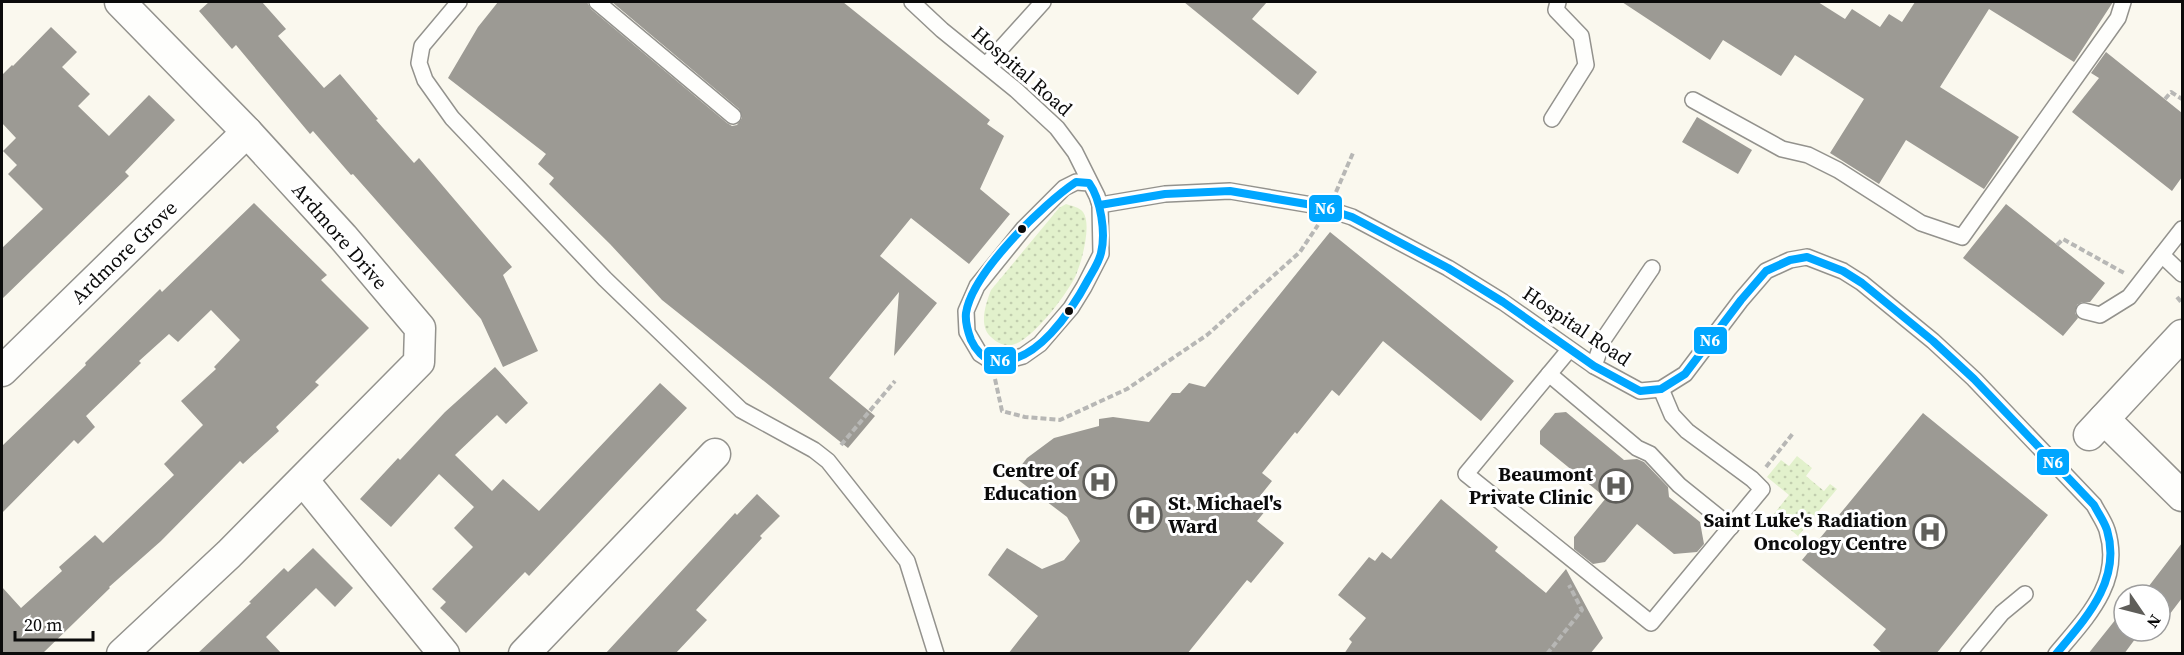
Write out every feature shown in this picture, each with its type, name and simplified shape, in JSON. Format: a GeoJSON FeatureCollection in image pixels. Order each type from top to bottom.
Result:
{"type":"FeatureCollection","features":[{"type":"Feature","properties":{"kind":"street","name":"Ardmore Drive"},"geometry":{"type":"LineString","coordinates":[[120,2],[246,132],[343,237],[420,328],[419,362],[229,554],[122,654]]}},
{"type":"Feature","properties":{"kind":"street","name":"Ardmore Grove"},"geometry":{"type":"LineString","coordinates":[[2,371],[246,132]]}},
{"type":"Feature","properties":{"kind":"street"},"geometry":{"type":"LineString","coordinates":[[2182,335],[2097,427],[2182,495]]}},
{"type":"Feature","properties":{"kind":"street"},"geometry":{"type":"LineString","coordinates":[[524,654],[715,454]]}},
{"type":"Feature","properties":{"kind":"street"},"geometry":{"type":"LineString","coordinates":[[303,480],[444,654]]}},
{"type":"Feature","properties":{"kind":"lane"},"geometry":{"type":"LineString","coordinates":[[459,2],[422,46],[419,63],[425,80],[452,118],[604,279],[741,410],[814,450],[828,461],[907,561],[936,654]]}},
{"type":"Feature","properties":{"kind":"lane"},"geometry":{"type":"LineString","coordinates":[[597,2],[733,116]]}},
{"type":"Feature","properties":{"kind":"lane","name":"Hospital Road"},"geometry":{"type":"LineString","coordinates":[[912,2],[1057,128],[1075,152],[1100,206],[1165,194],[1230,191],[1328,209],[1352,217],[1448,268],[1503,302],[1569,350],[1640,391],[1661,389]]}},
{"type":"Feature","properties":{"kind":"lane"},"geometry":{"type":"LineString","coordinates":[[986,65],[1043,2]]}},
{"type":"Feature","properties":{"kind":"lane"},"geometry":{"type":"LineString","coordinates":[[1552,119],[1586,65],[1581,36],[1556,10],[1558,2]]}},
{"type":"Feature","properties":{"kind":"lane"},"geometry":{"type":"LineString","coordinates":[[1694,100],[1782,149],[1808,155],[1838,170],[1921,223],[1962,237],[2118,18],[2122,2]]}},
{"type":"Feature","properties":{"kind":"lane"},"geometry":{"type":"LineString","coordinates":[[1089,183],[1076,182],[1064,188],[1024,228],[977,286],[966,311],[968,332],[980,354],[991,361],[1005,361],[1023,356],[1040,344],[1071,308],[1101,254],[1100,206]]}},
{"type":"Feature","properties":{"kind":"lane"},"geometry":{"type":"LineString","coordinates":[[2084,311],[2100,315],[2128,297],[2182,229]]}},
{"type":"Feature","properties":{"kind":"lane"},"geometry":{"type":"LineString","coordinates":[[2162,255],[2182,274]]}},
{"type":"Feature","properties":{"kind":"lane"},"geometry":{"type":"LineString","coordinates":[[1569,350],[1466,474],[1575,564],[1652,623],[1762,489],[1687,431],[1672,415],[1661,389],[1685,374],[1741,300],[1766,272],[1790,260],[1807,257],[1843,271],[1862,283],[1934,341],[1974,379],[2094,505],[2103,521],[2107,529],[2110,553],[2104,592],[2095,607],[2056,654]]}},
{"type":"Feature","properties":{"kind":"lane"},"geometry":{"type":"LineString","coordinates":[[1594,366],[1603,340],[1652,268]]}},
{"type":"Feature","properties":{"kind":"lane"},"geometry":{"type":"LineString","coordinates":[[1549,374],[1637,448],[1650,454],[1679,485],[1731,527]]}},
{"type":"Feature","properties":{"kind":"lane"},"geometry":{"type":"LineString","coordinates":[[1968,654],[2002,613],[2025,594]]}},
{"type":"Feature","properties":{"kind":"path"},"geometry":{"type":"LineString","coordinates":[[2165,99],[2171,92],[2182,99]]}},
{"type":"Feature","properties":{"kind":"path"},"geometry":{"type":"LineString","coordinates":[[991,361],[1002,411],[1025,417],[1060,420],[1127,389],[1207,335],[1300,252],[1328,209],[1353,153]]}},
{"type":"Feature","properties":{"kind":"path"},"geometry":{"type":"LineString","coordinates":[[2057,245],[2063,239],[2141,282]]}},
{"type":"Feature","properties":{"kind":"path"},"geometry":{"type":"LineString","coordinates":[[2177,297],[2182,303]]}},
{"type":"Feature","properties":{"kind":"path"},"geometry":{"type":"LineString","coordinates":[[828,461],[895,381]]}},
{"type":"Feature","properties":{"kind":"path"},"geometry":{"type":"LineString","coordinates":[[1547,654],[1582,610],[1564,576],[1575,564]]}},
{"type":"Feature","properties":{"kind":"green space"},"geometry":{"type":"Polygon","coordinates":[[[1066,204],[1083,212],[1087,225],[1085,243],[1076,275],[1058,304],[1029,335],[1012,345],[998,342],[987,332],[984,321],[985,308],[991,290],[1059,208],[1066,204]]]}},
{"type":"Feature","properties":{"kind":"green space"},"geometry":{"type":"Polygon","coordinates":[[[1797,456],[1812,468],[1806,476],[1824,491],[1830,484],[1837,489],[1798,536],[1773,515],[1789,495],[1767,477],[1781,460],[1789,466],[1797,456]]]}},
{"type":"Feature","properties":{"kind":"building"},"geometry":{"type":"Polygon","coordinates":[[[209,2],[262,2],[286,29],[278,36],[324,88],[340,74],[414,163],[419,158],[512,267],[503,275],[538,351],[503,367],[481,319],[353,174],[351,175],[313,131],[310,134],[236,45],[232,49],[199,11],[209,2]]]}},
{"type":"Feature","properties":{"kind":"building"},"geometry":{"type":"Polygon","coordinates":[[[498,2],[587,2],[591,9],[732,126],[737,125],[742,118],[739,109],[612,2],[843,2],[990,120],[987,124],[1004,136],[980,189],[1010,214],[969,264],[911,218],[880,256],[937,303],[894,356],[899,292],[829,378],[875,416],[848,448],[662,300],[610,244],[549,184],[554,178],[538,164],[546,154],[448,78],[478,27],[498,2]]]}},
{"type":"Feature","properties":{"kind":"building"},"geometry":{"type":"Polygon","coordinates":[[[1184,2],[1267,2],[1252,19],[1317,72],[1298,95],[1184,2]]]}},
{"type":"Feature","properties":{"kind":"building"},"geometry":{"type":"Polygon","coordinates":[[[1622,2],[1818,2],[1845,19],[1852,9],[1880,27],[1889,14],[1902,22],[1915,2],[2113,2],[2074,62],[1989,9],[1940,87],[2019,137],[1984,189],[1906,140],[1879,184],[1830,153],[1864,99],[1795,55],[1781,76],[1723,40],[1710,60],[1622,2]]]}},
{"type":"Feature","properties":{"kind":"building"},"geometry":{"type":"Polygon","coordinates":[[[51,27],[77,52],[62,67],[90,94],[78,106],[109,136],[149,95],[175,120],[125,172],[129,176],[2,299],[2,248],[43,209],[8,174],[17,165],[3,151],[16,138],[2,123],[2,75],[51,27]]]}},
{"type":"Feature","properties":{"kind":"building"},"geometry":{"type":"Polygon","coordinates":[[[2106,52],[2182,113],[2182,177],[2172,191],[2072,112],[2099,78],[2091,73],[2106,52]]]}},
{"type":"Feature","properties":{"kind":"building"},"geometry":{"type":"Polygon","coordinates":[[[1697,117],[1752,150],[1738,174],[1682,142],[1697,117]]]}},
{"type":"Feature","properties":{"kind":"building"},"geometry":{"type":"Polygon","coordinates":[[[254,203],[327,275],[321,280],[369,328],[315,382],[319,385],[276,427],[279,431],[243,464],[240,461],[161,541],[109,587],[42,654],[2,654],[2,587],[21,608],[62,571],[59,567],[95,535],[103,543],[174,475],[164,464],[203,425],[181,401],[216,369],[214,367],[240,340],[211,310],[178,342],[169,334],[139,361],[141,363],[86,416],[95,427],[78,444],[74,440],[2,513],[2,446],[160,289],[162,292],[254,203]]]}},
{"type":"Feature","properties":{"kind":"building"},"geometry":{"type":"Polygon","coordinates":[[[2006,204],[2105,283],[2090,302],[2077,305],[2075,313],[2078,318],[2063,336],[1963,258],[2006,204]]]}},
{"type":"Feature","properties":{"kind":"building"},"geometry":{"type":"Polygon","coordinates":[[[1330,232],[1514,381],[1481,421],[1383,341],[1339,396],[1332,390],[1262,473],[1272,481],[1256,501],[1266,510],[1257,521],[1284,543],[1251,583],[1247,580],[1187,654],[1008,654],[1038,616],[988,575],[993,567],[1007,548],[1042,569],[1064,560],[1080,541],[1067,517],[1013,476],[1027,458],[1054,438],[1099,426],[1099,419],[1113,417],[1149,422],[1172,393],[1180,393],[1189,383],[1205,387],[1330,232]]]}},
{"type":"Feature","properties":{"kind":"building"},"geometry":{"type":"Polygon","coordinates":[[[495,367],[528,403],[506,424],[497,415],[455,455],[492,491],[503,479],[539,511],[660,383],[687,408],[529,576],[525,572],[466,633],[440,608],[446,602],[432,589],[473,547],[454,528],[474,507],[439,474],[391,527],[360,499],[445,412],[495,367]]]}},
{"type":"Feature","properties":{"kind":"building","name":"Beaumont Private Clinic"},"geometry":{"type":"Polygon","coordinates":[[[1566,412],[1624,460],[1637,459],[1644,462],[1668,487],[1669,497],[1700,522],[1704,544],[1697,552],[1674,554],[1637,524],[1605,562],[1593,564],[1574,549],[1574,537],[1606,498],[1540,444],[1540,431],[1555,413],[1566,412]]]}},
{"type":"Feature","properties":{"kind":"building","name":"Saint Luke's Radiation Oncology Centre"},"geometry":{"type":"Polygon","coordinates":[[[1923,413],[2048,515],[1936,654],[1883,654],[1873,645],[1886,629],[1802,560],[1923,413]]]}},
{"type":"Feature","properties":{"kind":"building"},"geometry":{"type":"Polygon","coordinates":[[[757,494],[780,516],[696,610],[707,620],[675,654],[605,654],[735,513],[737,515],[757,494]]]}},
{"type":"Feature","properties":{"kind":"building"},"geometry":{"type":"Polygon","coordinates":[[[1441,499],[1498,547],[1495,551],[1546,593],[1566,569],[1603,638],[1590,654],[1344,654],[1352,642],[1349,639],[1366,618],[1338,595],[1369,557],[1375,561],[1382,552],[1391,559],[1441,499]]]}},
{"type":"Feature","properties":{"kind":"building"},"geometry":{"type":"Polygon","coordinates":[[[2182,543],[2182,598],[2172,611],[2172,583],[2151,583],[2182,543]]]}},
{"type":"Feature","properties":{"kind":"building"},"geometry":{"type":"Polygon","coordinates":[[[313,548],[353,588],[335,607],[316,588],[266,637],[282,654],[197,654],[284,568],[288,572],[313,548]]]}},
{"type":"Feature","properties":{"kind":"building"},"geometry":{"type":"Polygon","coordinates":[[[2112,624],[2112,643],[2132,643],[2124,654],[2088,654],[2112,624]]]}},
{"type":"Feature","properties":{"kind":"transit line","name":"N6"},"geometry":{"type":"LineString","coordinates":[[1076,182],[1089,183],[1097,198],[1103,227],[1102,245],[1096,266],[1063,320],[1038,345],[1024,355],[1009,360],[987,359],[975,347],[968,330],[966,313],[971,297],[981,279],[1011,241],[1046,206],[1076,182]]}},
{"type":"Feature","properties":{"kind":"transit line","name":"N6"},"geometry":{"type":"LineString","coordinates":[[1100,205],[1165,194],[1230,191],[1318,206],[1352,217],[1448,268],[1503,302],[1594,366],[1640,391],[1661,389],[1685,374],[1766,271],[1790,260],[1807,257],[1843,271],[1862,283],[1933,341],[1974,379],[2094,505],[2103,520],[2110,548],[2110,565],[2105,582],[2089,612],[2056,654]]}},
{"type":"Feature","properties":{"kind":"place","name":"Centre of Education"},"geometry":{"type":"Point","coordinates":[1100,482]}},
{"type":"Feature","properties":{"kind":"place","name":"Beaumont Private Clinic"},"geometry":{"type":"Point","coordinates":[1616,486]}},
{"type":"Feature","properties":{"kind":"place","name":"St. Michael's Ward"},"geometry":{"type":"Point","coordinates":[1145,515]}},
{"type":"Feature","properties":{"kind":"place","name":"Saint Luke's Radiation Oncology Centre"},"geometry":{"type":"Point","coordinates":[1930,532]}}]}
